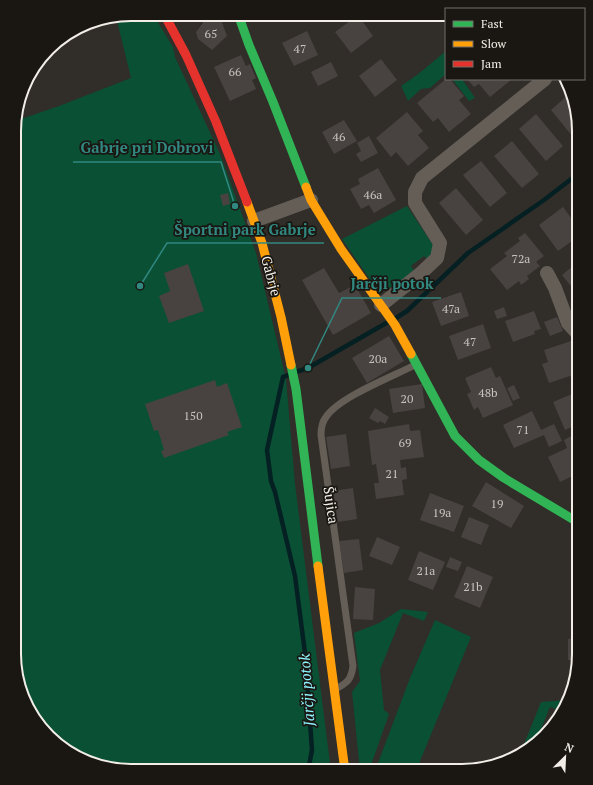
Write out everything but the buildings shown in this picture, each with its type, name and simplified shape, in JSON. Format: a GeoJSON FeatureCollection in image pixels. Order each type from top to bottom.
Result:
{"type":"FeatureCollection","features":[{"type":"Feature","properties":{"kind":"street","name":"Gabrje"},"geometry":{"type":"LineString","coordinates":[[168,21],[198,79],[262,243],[281,317],[296,389]]}},
{"type":"Feature","properties":{"kind":"street"},"geometry":{"type":"LineString","coordinates":[[240,21],[311,200],[340,250],[395,325],[439,408],[456,436],[479,460],[504,478],[572,519]]}},
{"type":"Feature","properties":{"kind":"street"},"geometry":{"type":"LineString","coordinates":[[381,305],[420,274],[437,258],[440,243],[414,203],[415,192],[422,178],[544,80]]}},
{"type":"Feature","properties":{"kind":"street"},"geometry":{"type":"LineString","coordinates":[[254,221],[311,200]]}},
{"type":"Feature","properties":{"kind":"street"},"geometry":{"type":"LineString","coordinates":[[547,273],[555,288],[568,323],[572,327]]}},
{"type":"Feature","properties":{"kind":"street","name":"Šujica"},"geometry":{"type":"LineString","coordinates":[[296,389],[344,764]]}},
{"type":"Feature","properties":{"kind":"lane","name":"Šujica"},"geometry":{"type":"LineString","coordinates":[[334,691],[347,683],[352,675],[353,666],[321,435],[322,425],[325,418],[338,405],[417,364]]}},
{"type":"Feature","properties":{"kind":"green space"},"geometry":{"type":"Polygon","coordinates":[[[157,21],[173,47],[175,57],[220,154],[256,253],[286,379],[295,484],[330,764],[131,764],[103,760],[89,756],[76,749],[53,732],[32,703],[29,696],[22,668],[21,654],[22,119],[131,78],[117,22],[157,21]]]}},
{"type":"Feature","properties":{"kind":"green space"},"geometry":{"type":"Polygon","coordinates":[[[445,52],[445,75],[430,88],[421,89],[408,101],[401,86],[445,52]]]}},
{"type":"Feature","properties":{"kind":"green space"},"geometry":{"type":"Polygon","coordinates":[[[453,80],[463,80],[475,98],[469,101],[453,80]]]}},
{"type":"Feature","properties":{"kind":"green space"},"geometry":{"type":"Polygon","coordinates":[[[407,206],[433,245],[433,251],[428,260],[424,256],[411,266],[414,270],[392,287],[387,289],[376,288],[342,239],[407,206]]]}},
{"type":"Feature","properties":{"kind":"green space"},"geometry":{"type":"Polygon","coordinates":[[[401,609],[428,612],[424,621],[403,613],[380,670],[384,710],[389,714],[371,764],[359,764],[352,692],[360,681],[354,633],[379,623],[401,609]]]}},
{"type":"Feature","properties":{"kind":"green space"},"geometry":{"type":"Polygon","coordinates":[[[435,620],[471,637],[419,764],[378,764],[410,678],[435,620]]]}},
{"type":"Feature","properties":{"kind":"green space"},"geometry":{"type":"Polygon","coordinates":[[[562,700],[557,709],[550,707],[540,731],[524,744],[541,702],[562,700]]]}},
{"type":"Feature","properties":{"kind":"waterway","name":"Jarčji potok"},"geometry":{"type":"LineString","coordinates":[[396,318],[407,311],[468,253],[544,200],[572,178]]}},
{"type":"Feature","properties":{"kind":"waterway","name":"Jarčji potok"},"geometry":{"type":"LineString","coordinates":[[296,372],[308,368],[388,322]]}},
{"type":"Feature","properties":{"kind":"waterway","name":"Jarčji potok"},"geometry":{"type":"LineString","coordinates":[[289,375],[283,377],[267,450],[271,481],[295,576],[305,653],[312,750],[309,764]]}},
{"type":"Feature","properties":{"kind":"traffic: fast"},"geometry":{"type":"LineString","coordinates":[[240,21],[306,187]]}},
{"type":"Feature","properties":{"kind":"traffic: fast"},"geometry":{"type":"LineString","coordinates":[[411,354],[455,436],[479,460],[504,478],[572,519]]}},
{"type":"Feature","properties":{"kind":"traffic: fast"},"geometry":{"type":"LineString","coordinates":[[291,365],[296,389],[318,566]]}},
{"type":"Feature","properties":{"kind":"traffic: slow"},"geometry":{"type":"LineString","coordinates":[[306,187],[311,200],[341,249],[395,325],[411,354]]}},
{"type":"Feature","properties":{"kind":"traffic: slow"},"geometry":{"type":"LineString","coordinates":[[247,202],[262,243],[281,317],[291,365]]}},
{"type":"Feature","properties":{"kind":"traffic: slow"},"geometry":{"type":"LineString","coordinates":[[318,566],[344,764]]}},
{"type":"Feature","properties":{"kind":"traffic: jam"},"geometry":{"type":"LineString","coordinates":[[168,21],[186,55],[216,122],[247,202]]}},
{"type":"Feature","properties":{"kind":"place","name":"Gabrje pri Dobrovi"},"geometry":{"type":"Point","coordinates":[235,206]}},
{"type":"Feature","properties":{"kind":"place","name":"Športni park Gabrje"},"geometry":{"type":"Point","coordinates":[140,286]}},
{"type":"Feature","properties":{"kind":"place","name":"Jarčji potok"},"geometry":{"type":"Point","coordinates":[308,368]}}]}
